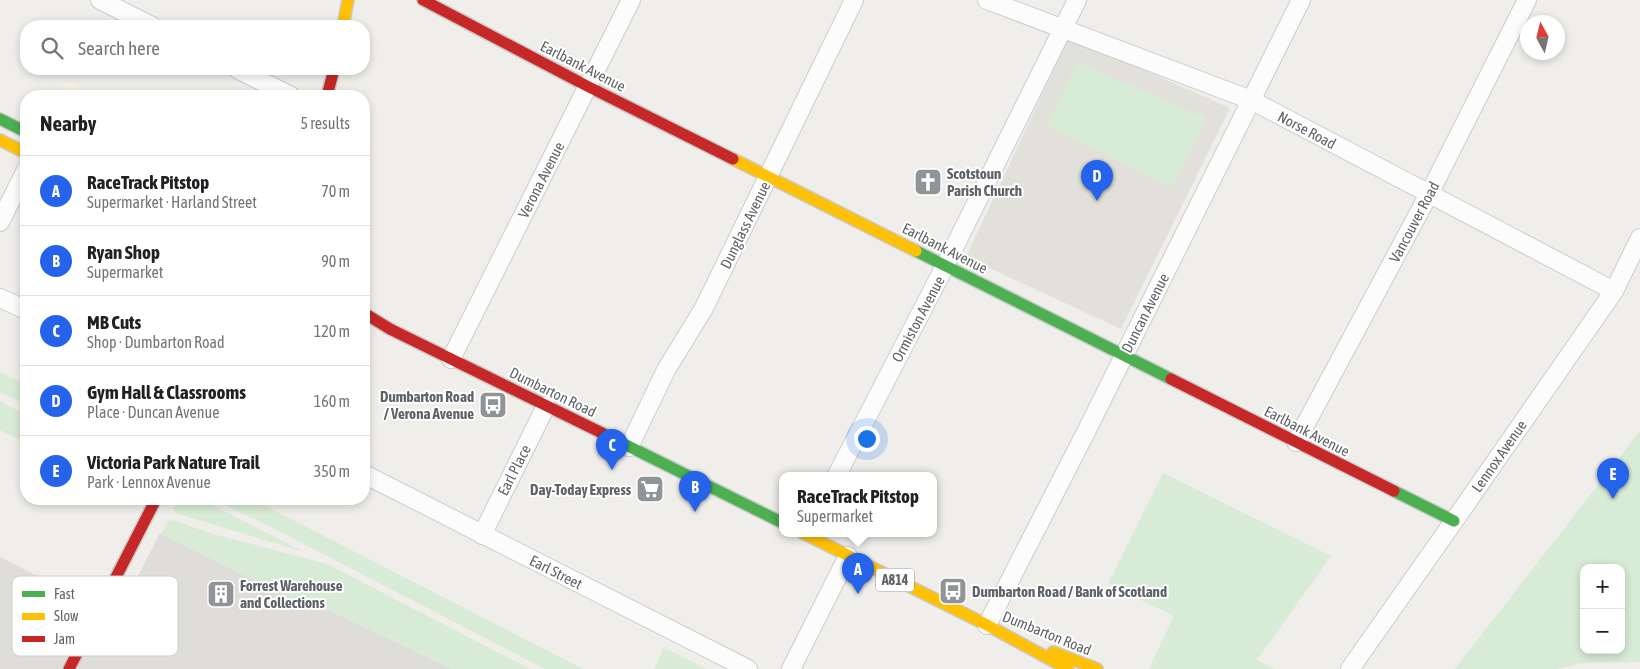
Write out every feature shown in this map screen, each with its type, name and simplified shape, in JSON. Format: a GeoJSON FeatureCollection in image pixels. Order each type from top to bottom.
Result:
{"type":"FeatureCollection","features":[{"type":"Feature","properties":{"kind":"street"},"geometry":{"type":"LineString","coordinates":[[100,0],[140,20]]}},
{"type":"Feature","properties":{"kind":"street"},"geometry":{"type":"LineString","coordinates":[[344,20],[348,0]]}},
{"type":"Feature","properties":{"kind":"street","name":"Earlbank Avenue"},"geometry":{"type":"LineString","coordinates":[[423,0],[588,86],[1454,522]]}},
{"type":"Feature","properties":{"kind":"street","name":"Verona Avenue"},"geometry":{"type":"LineString","coordinates":[[451,359],[631,0]]}},
{"type":"Feature","properties":{"kind":"street","name":"Dunglass Avenue"},"geometry":{"type":"LineString","coordinates":[[629,447],[666,370],[704,308],[854,0]]}},
{"type":"Feature","properties":{"kind":"street","name":"Norse Road"},"geometry":{"type":"LineString","coordinates":[[987,0],[1251,100],[1614,291]]}},
{"type":"Feature","properties":{"kind":"street","name":"Ormiston Avenue"},"geometry":{"type":"LineString","coordinates":[[839,472],[945,266],[1077,0]]}},
{"type":"Feature","properties":{"kind":"street","name":"Duncan Avenue"},"geometry":{"type":"LineString","coordinates":[[987,626],[1301,0]]}},
{"type":"Feature","properties":{"kind":"street","name":"Vancouver Road"},"geometry":{"type":"LineString","coordinates":[[1296,442],[1429,194],[1527,0]]}},
{"type":"Feature","properties":{"kind":"street"},"geometry":{"type":"LineString","coordinates":[[249,75],[279,90]]}},
{"type":"Feature","properties":{"kind":"street"},"geometry":{"type":"LineString","coordinates":[[329,90],[332,75]]}},
{"type":"Feature","properties":{"kind":"street"},"geometry":{"type":"LineString","coordinates":[[0,119],[20,129]]}},
{"type":"Feature","properties":{"kind":"street"},"geometry":{"type":"LineString","coordinates":[[0,140],[20,150]]}},
{"type":"Feature","properties":{"kind":"street"},"geometry":{"type":"LineString","coordinates":[[0,222],[20,182]]}},
{"type":"Feature","properties":{"kind":"street","name":"Lennox Avenue"},"geometry":{"type":"LineString","coordinates":[[1350,669],[1614,291],[1640,238]]}},
{"type":"Feature","properties":{"kind":"street"},"geometry":{"type":"LineString","coordinates":[[0,298],[20,307]]}},
{"type":"Feature","properties":{"kind":"street","name":"Dumbarton Road"},"geometry":{"type":"LineString","coordinates":[[370,316],[451,359],[779,521]]}},
{"type":"Feature","properties":{"kind":"street","name":"Dumbarton Road"},"geometry":{"type":"LineString","coordinates":[[370,320],[390,328]]}},
{"type":"Feature","properties":{"kind":"street","name":"Earl Place"},"geometry":{"type":"LineString","coordinates":[[482,535],[546,406]]}},
{"type":"Feature","properties":{"kind":"street","name":"Earl Street"},"geometry":{"type":"LineString","coordinates":[[370,477],[748,669]]}},
{"type":"Feature","properties":{"kind":"street"},"geometry":{"type":"LineString","coordinates":[[117,576],[153,505]]}},
{"type":"Feature","properties":{"kind":"street","name":"Dumbarton Road"},"geometry":{"type":"LineString","coordinates":[[812,537],[1068,669]]}},
{"type":"Feature","properties":{"kind":"street"},"geometry":{"type":"LineString","coordinates":[[791,669],[848,556]]}},
{"type":"Feature","properties":{"kind":"street","name":"Dumbarton Road"},"geometry":{"type":"LineString","coordinates":[[987,626],[1097,669]]}},
{"type":"Feature","properties":{"kind":"street"},"geometry":{"type":"LineString","coordinates":[[69,669],[76,656]]}},
{"type":"Feature","properties":{"kind":"shaded area"},"geometry":{"type":"Polygon","coordinates":[[[1069,37],[1230,108],[1121,329],[966,257],[1069,37]]]}},
{"type":"Feature","properties":{"kind":"shaded area"},"geometry":{"type":"Polygon","coordinates":[[[65,81],[83,90],[61,90],[65,81]]]}},
{"type":"Feature","properties":{"kind":"shaded area"},"geometry":{"type":"Polygon","coordinates":[[[160,533],[311,609],[324,608],[453,669],[0,669],[0,557],[38,576],[12,576],[12,656],[178,656],[178,576],[138,576],[160,533]]]}},
{"type":"Feature","properties":{"kind":"green space"},"geometry":{"type":"Polygon","coordinates":[[[1078,61],[1206,118],[1172,187],[1047,125],[1078,61]]]}},
{"type":"Feature","properties":{"kind":"green space"},"geometry":{"type":"Polygon","coordinates":[[[0,372],[20,382],[20,402],[0,392],[0,372]]]}},
{"type":"Feature","properties":{"kind":"green space"},"geometry":{"type":"Polygon","coordinates":[[[0,401],[20,412],[20,440],[0,430],[0,401]]]}},
{"type":"Feature","properties":{"kind":"green space"},"geometry":{"type":"Polygon","coordinates":[[[1640,431],[1640,662],[1583,663],[1557,669],[1455,669],[1640,431]]]}},
{"type":"Feature","properties":{"kind":"green space"},"geometry":{"type":"Polygon","coordinates":[[[1163,473],[1331,556],[1257,660],[1274,669],[1149,669],[1174,616],[1108,584],[1163,473]]]}},
{"type":"Feature","properties":{"kind":"green space"},"geometry":{"type":"Polygon","coordinates":[[[176,505],[212,505],[304,552],[175,513],[173,509],[176,505]]]}},
{"type":"Feature","properties":{"kind":"green space"},"geometry":{"type":"Polygon","coordinates":[[[225,505],[264,505],[583,669],[545,669],[273,528],[225,505]]]}},
{"type":"Feature","properties":{"kind":"green space"},"geometry":{"type":"Polygon","coordinates":[[[173,520],[213,534],[327,564],[530,669],[453,669],[324,608],[311,609],[161,534],[168,521],[173,520]]]}},
{"type":"Feature","properties":{"kind":"green space"},"geometry":{"type":"Polygon","coordinates":[[[664,648],[706,669],[654,669],[664,648]]]}},
{"type":"Feature","properties":{"kind":"traffic: fast"},"geometry":{"type":"LineString","coordinates":[[0,119],[20,129]]}},
{"type":"Feature","properties":{"kind":"traffic: fast"},"geometry":{"type":"LineString","coordinates":[[916,251],[1171,379]]}},
{"type":"Feature","properties":{"kind":"traffic: fast"},"geometry":{"type":"LineString","coordinates":[[602,433],[779,521]]}},
{"type":"Feature","properties":{"kind":"traffic: fast"},"geometry":{"type":"LineString","coordinates":[[1394,491],[1454,521]]}},
{"type":"Feature","properties":{"kind":"traffic: slow"},"geometry":{"type":"LineString","coordinates":[[344,20],[348,0]]}},
{"type":"Feature","properties":{"kind":"traffic: slow"},"geometry":{"type":"LineString","coordinates":[[0,140],[20,150]]}},
{"type":"Feature","properties":{"kind":"traffic: slow"},"geometry":{"type":"LineString","coordinates":[[733,159],[916,251]]}},
{"type":"Feature","properties":{"kind":"traffic: slow"},"geometry":{"type":"LineString","coordinates":[[811,537],[987,625],[1068,669]]}},
{"type":"Feature","properties":{"kind":"traffic: slow"},"geometry":{"type":"LineString","coordinates":[[1053,652],[1097,669]]}},
{"type":"Feature","properties":{"kind":"traffic: jam"},"geometry":{"type":"LineString","coordinates":[[423,0],[587,86],[733,159]]}},
{"type":"Feature","properties":{"kind":"traffic: jam"},"geometry":{"type":"LineString","coordinates":[[329,90],[332,75]]}},
{"type":"Feature","properties":{"kind":"traffic: jam"},"geometry":{"type":"LineString","coordinates":[[370,317],[390,329],[602,433]]}},
{"type":"Feature","properties":{"kind":"traffic: jam"},"geometry":{"type":"LineString","coordinates":[[1171,379],[1394,491]]}},
{"type":"Feature","properties":{"kind":"traffic: jam"},"geometry":{"type":"LineString","coordinates":[[117,576],[153,505]]}},
{"type":"Feature","properties":{"kind":"traffic: jam"},"geometry":{"type":"LineString","coordinates":[[69,669],[76,656]]}},
{"type":"Feature","properties":{"kind":"place","name":"Scotstoun Parish Church"},"geometry":{"type":"Point","coordinates":[928,182]}},
{"type":"Feature","properties":{"kind":"place","name":"Gym Hall & Classrooms"},"geometry":{"type":"Point","coordinates":[1097,201]}},
{"type":"Feature","properties":{"kind":"place","name":"Dumbarton Road / Verona Avenue"},"geometry":{"type":"Point","coordinates":[493,405]}},
{"type":"Feature","properties":{"kind":"place","name":"MB Cuts"},"geometry":{"type":"Point","coordinates":[612,470]}},
{"type":"Feature","properties":{"kind":"place","name":"Day-Today Express"},"geometry":{"type":"Point","coordinates":[650,489]}},
{"type":"Feature","properties":{"kind":"place","name":"Victoria Park Nature Trail"},"geometry":{"type":"Point","coordinates":[1613,499]}},
{"type":"Feature","properties":{"kind":"place","name":"Ryan Shop"},"geometry":{"type":"Point","coordinates":[695,512]}},
{"type":"Feature","properties":{"kind":"place","name":"Dumbarton Road / Bank of Scotland"},"geometry":{"type":"Point","coordinates":[953,591]}},
{"type":"Feature","properties":{"kind":"place","name":"Forrest Warehouse and Collections"},"geometry":{"type":"Point","coordinates":[221,594]}},
{"type":"Feature","properties":{"kind":"place","name":"RaceTrack Pitstop"},"geometry":{"type":"Point","coordinates":[858,594]}}]}
